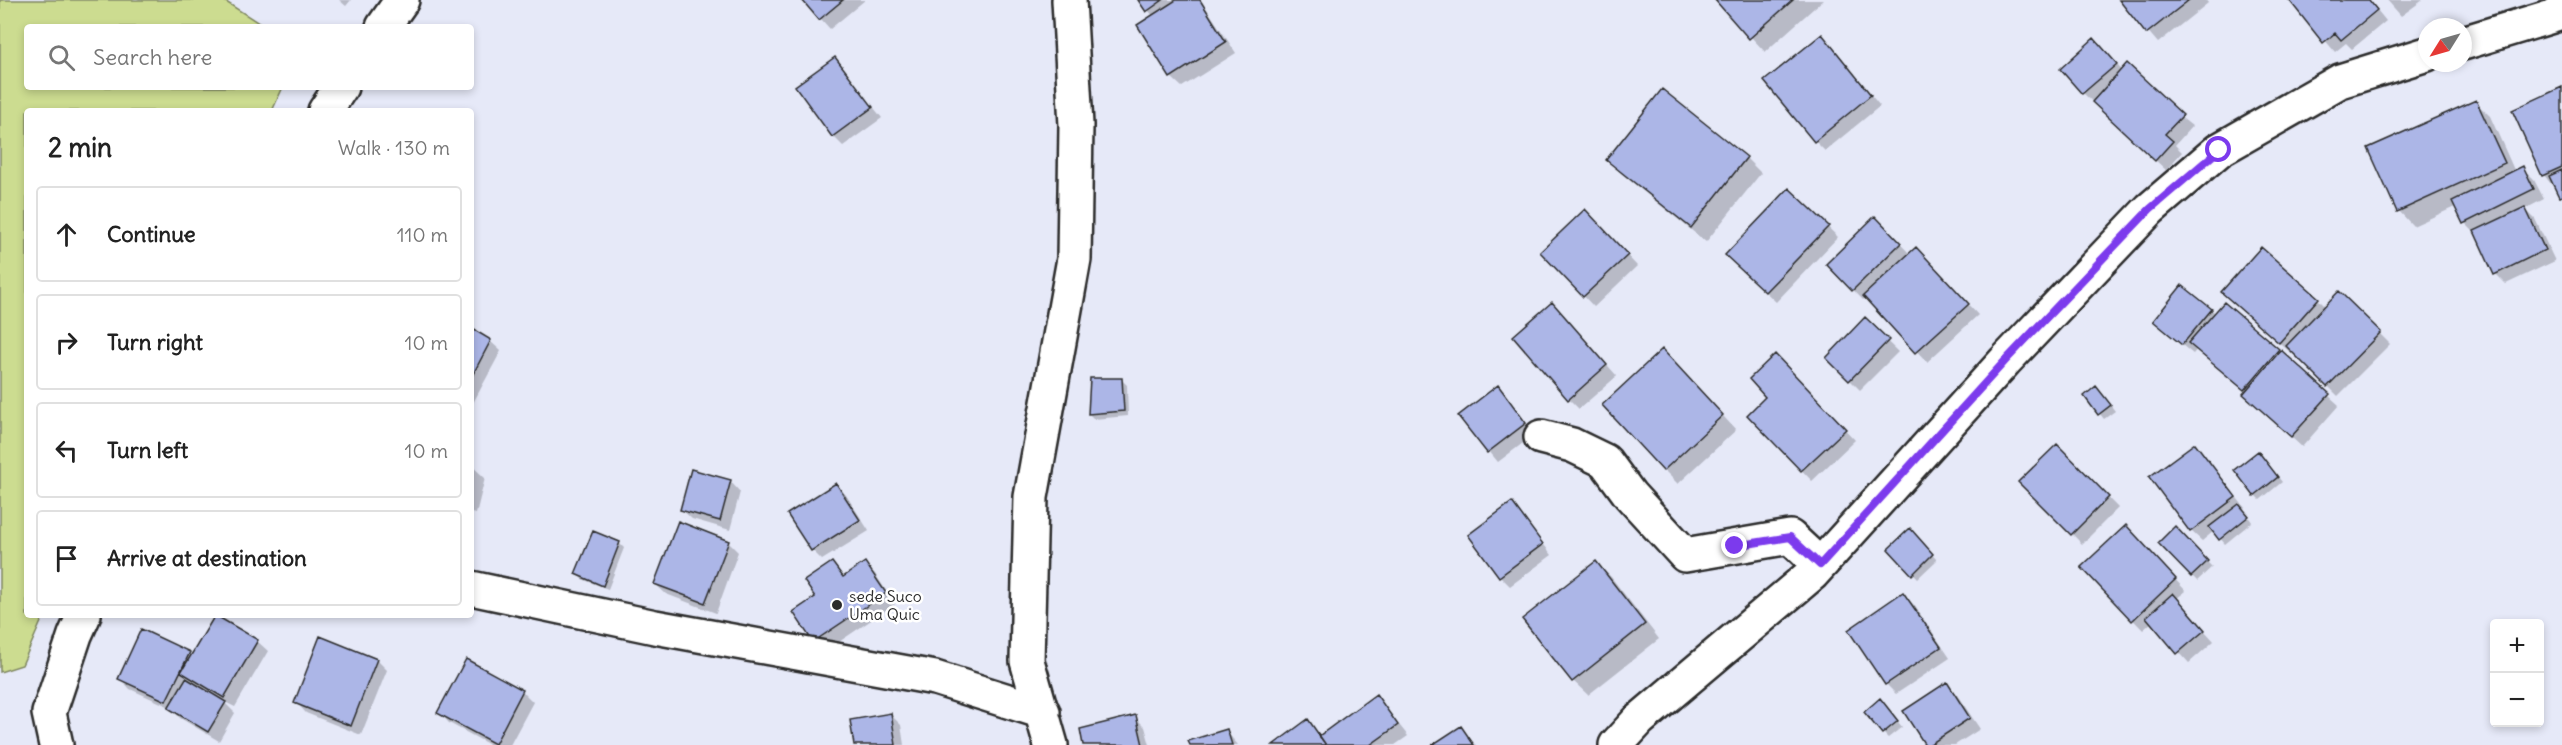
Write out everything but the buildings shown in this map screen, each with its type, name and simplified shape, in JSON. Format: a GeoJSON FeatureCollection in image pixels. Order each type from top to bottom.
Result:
{"type":"FeatureCollection","features":[{"type":"Feature","properties":{"kind":"street"},"geometry":{"type":"LineString","coordinates":[[385,24],[402,0]]}},
{"type":"Feature","properties":{"kind":"street"},"geometry":{"type":"LineString","coordinates":[[1051,745],[1027,661],[1031,497],[1074,260],[1076,125],[1069,0]]}},
{"type":"Feature","properties":{"kind":"street"},"geometry":{"type":"LineString","coordinates":[[2472,40],[2562,13]]}},
{"type":"Feature","properties":{"kind":"street"},"geometry":{"type":"LineString","coordinates":[[1616,745],[1639,720],[1820,565],[2005,361],[2150,209],[2219,150],[2340,81],[2418,57]]}},
{"type":"Feature","properties":{"kind":"street"},"geometry":{"type":"LineString","coordinates":[[327,108],[339,90]]}},
{"type":"Feature","properties":{"kind":"street"},"geometry":{"type":"LineString","coordinates":[[1541,437],[1572,445],[1605,461],[1630,495],[1685,555],[1790,537],[1820,565]]}},
{"type":"Feature","properties":{"kind":"street"},"geometry":{"type":"LineString","coordinates":[[474,589],[655,627],[935,678],[1042,712]]}},
{"type":"Feature","properties":{"kind":"street"},"geometry":{"type":"LineString","coordinates":[[56,745],[49,713],[75,634],[83,618]]}},
{"type":"Feature","properties":{"kind":"green space"},"geometry":{"type":"Polygon","coordinates":[[[0,0],[223,0],[260,24],[24,24],[24,90],[282,90],[273,108],[24,108],[24,618],[43,618],[22,665],[0,672],[0,0]]]}},
{"type":"Feature","properties":{"kind":"place","name":"sede Suco Uma Quic"},"geometry":{"type":"Point","coordinates":[837,605]}},
{"type":"Feature","properties":{"kind":"route"},"geometry":{"type":"LineString","coordinates":[[1735,546],[1790,537],[1820,565],[2005,361],[2150,209],[2219,150]]}}]}
